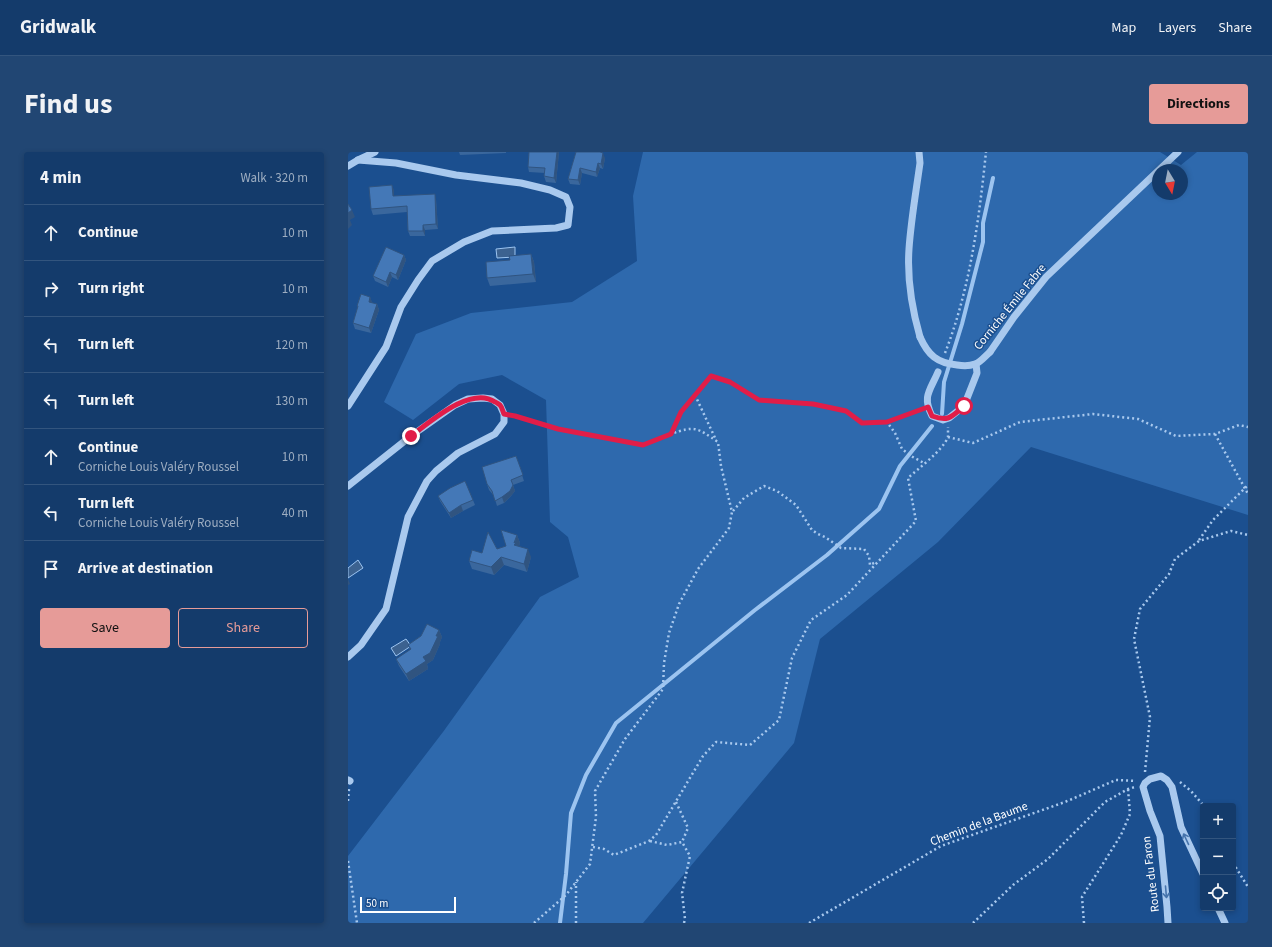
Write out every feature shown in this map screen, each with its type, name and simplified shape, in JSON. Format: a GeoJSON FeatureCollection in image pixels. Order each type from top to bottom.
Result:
{"type":"FeatureCollection","features":[{"type":"Feature","properties":{"kind":"street"},"geometry":{"type":"LineString","coordinates":[[348,166],[375,152]]}},
{"type":"Feature","properties":{"kind":"street","name":"Corniche Émile Fabre"},"geometry":{"type":"LineString","coordinates":[[919,152],[920,163],[909,250],[909,276],[914,310],[920,337],[925,347],[935,359],[940,362],[963,366],[976,364],[990,352],[1014,317],[1046,277],[1178,152]]}},
{"type":"Feature","properties":{"kind":"street"},"geometry":{"type":"LineString","coordinates":[[348,406],[386,347],[401,306],[432,261],[464,242],[492,231],[556,228],[568,225],[570,207],[566,197],[550,190],[521,183],[456,175],[396,164],[358,160]]}},
{"type":"Feature","properties":{"kind":"street"},"geometry":{"type":"LineString","coordinates":[[938,372],[926,401],[932,416],[943,420],[964,406],[977,373],[976,364]]}},
{"type":"Feature","properties":{"kind":"street"},"geometry":{"type":"LineString","coordinates":[[348,486],[411,436],[455,405],[468,399],[483,398],[492,399],[500,405],[504,414],[504,422],[495,434],[458,453],[427,481],[408,517],[386,609],[361,644],[348,657]]}},
{"type":"Feature","properties":{"kind":"street"},"geometry":{"type":"LineString","coordinates":[[1146,783],[1161,776],[1167,780],[1172,787],[1181,827],[1200,868]]}},
{"type":"Feature","properties":{"kind":"street","name":"Route du Faron"},"geometry":{"type":"LineString","coordinates":[[1146,783],[1150,811],[1160,836],[1168,923]]}},
{"type":"Feature","properties":{"kind":"street"},"geometry":{"type":"LineString","coordinates":[[1219,911],[1225,923]]}},
{"type":"Feature","properties":{"kind":"path"},"geometry":{"type":"LineString","coordinates":[[945,354],[965,294],[978,224],[986,152]]}},
{"type":"Feature","properties":{"kind":"path"},"geometry":{"type":"LineString","coordinates":[[671,434],[681,412],[711,376],[730,382],[759,400],[813,404],[846,411],[862,423],[887,422],[928,407]]}},
{"type":"Feature","properties":{"kind":"path"},"geometry":{"type":"LineString","coordinates":[[534,923],[566,895],[590,864],[596,817],[595,791],[624,739],[663,689],[664,663],[669,633],[679,604],[698,569],[729,528],[732,512],[721,466],[718,442],[716,441],[695,395]]}},
{"type":"Feature","properties":{"kind":"path"},"geometry":{"type":"LineString","coordinates":[[504,414],[558,429],[643,445],[688,428],[702,431],[716,441]]}},
{"type":"Feature","properties":{"kind":"path"},"geometry":{"type":"LineString","coordinates":[[948,437],[973,443],[1020,422],[1093,414],[1138,419],[1176,436],[1215,434],[1239,425],[1248,427]]}},
{"type":"Feature","properties":{"kind":"path"},"geometry":{"type":"LineString","coordinates":[[593,847],[604,849],[614,855],[649,841],[656,834],[703,756],[716,742],[750,745],[779,720],[792,658],[811,620],[847,595],[916,522],[908,478],[935,455],[948,437],[948,418]]}},
{"type":"Feature","properties":{"kind":"path"},"geometry":{"type":"LineString","coordinates":[[887,422],[902,449],[924,463]]}},
{"type":"Feature","properties":{"kind":"path"},"geometry":{"type":"LineString","coordinates":[[1215,434],[1248,494]]}},
{"type":"Feature","properties":{"kind":"path"},"geometry":{"type":"LineString","coordinates":[[973,923],[1013,885],[1048,859],[1105,802],[1128,788],[1146,783],[1145,771],[1150,717],[1134,639],[1140,609],[1169,574],[1175,559],[1199,541],[1213,520],[1248,485]]}},
{"type":"Feature","properties":{"kind":"path"},"geometry":{"type":"LineString","coordinates":[[732,512],[744,498],[764,486],[777,491],[796,505],[812,530],[818,534],[841,548],[864,549],[869,556],[870,565],[879,561]]}},
{"type":"Feature","properties":{"kind":"path"},"geometry":{"type":"LineString","coordinates":[[1199,541],[1231,531],[1248,534]]}},
{"type":"Feature","properties":{"kind":"path"},"geometry":{"type":"LineString","coordinates":[[1161,776],[1177,779],[1191,791],[1201,803]]}},
{"type":"Feature","properties":{"kind":"path","name":"Chemin de la Baume"},"geometry":{"type":"LineString","coordinates":[[809,923],[941,846],[1065,802],[1116,780],[1131,780],[1146,783]]}},
{"type":"Feature","properties":{"kind":"path"},"geometry":{"type":"LineString","coordinates":[[1084,923],[1082,897],[1121,835],[1130,814],[1128,788]]}},
{"type":"Feature","properties":{"kind":"path"},"geometry":{"type":"LineString","coordinates":[[676,802],[688,828],[682,842]]}},
{"type":"Feature","properties":{"kind":"path"},"geometry":{"type":"LineString","coordinates":[[649,841],[667,845],[682,842]]}},
{"type":"Feature","properties":{"kind":"path"},"geometry":{"type":"LineString","coordinates":[[682,842],[690,856],[682,893],[685,919],[684,923]]}},
{"type":"Feature","properties":{"kind":"path"},"geometry":{"type":"LineString","coordinates":[[348,861],[356,923]]}},
{"type":"Feature","properties":{"kind":"path"},"geometry":{"type":"LineString","coordinates":[[1236,868],[1248,887]]}},
{"type":"Feature","properties":{"kind":"path"},"geometry":{"type":"LineString","coordinates":[[576,882],[576,923]]}},
{"type":"Feature","properties":{"kind":"shaded area"},"geometry":{"type":"Polygon","coordinates":[[[643,152],[1160,152],[1179,164],[1152,164],[1152,200],[1188,200],[1188,164],[1182,164],[1197,152],[1248,152],[1248,515],[1031,447],[938,542],[820,639],[794,743],[643,923],[348,923],[348,856],[443,732],[540,597],[579,577],[568,537],[550,522],[546,400],[502,375],[459,384],[413,420],[384,402],[416,334],[471,313],[572,302],[637,261],[633,196],[643,152]]]}},
{"type":"Feature","properties":{"kind":"shaded area"},"geometry":{"type":"Polygon","coordinates":[[[515,247],[515,257],[497,258],[496,249],[515,247]]]}},
{"type":"Feature","properties":{"kind":"shaded area"},"geometry":{"type":"Polygon","coordinates":[[[358,560],[363,568],[348,578],[348,568],[358,560]]]}},
{"type":"Feature","properties":{"kind":"shaded area"},"geometry":{"type":"Polygon","coordinates":[[[406,639],[411,646],[396,656],[391,648],[406,639]]]}},
{"type":"Feature","properties":{"kind":"building"},"geometry":{"type":"Polygon","coordinates":[[[529,152],[557,152],[554,178],[544,176],[545,168],[528,167],[529,152]]]}},
{"type":"Feature","properties":{"kind":"building"},"geometry":{"type":"Polygon","coordinates":[[[576,152],[603,153],[601,164],[598,163],[596,172],[580,168],[578,180],[568,179],[576,152]]]}},
{"type":"Feature","properties":{"kind":"building"},"geometry":{"type":"Polygon","coordinates":[[[392,185],[393,196],[435,194],[436,224],[423,225],[423,231],[408,231],[407,206],[371,209],[369,187],[392,185]]]}},
{"type":"Feature","properties":{"kind":"building"},"geometry":{"type":"Polygon","coordinates":[[[348,204],[352,210],[348,213],[348,204]]]}},
{"type":"Feature","properties":{"kind":"building"},"geometry":{"type":"Polygon","coordinates":[[[386,247],[404,255],[396,275],[390,272],[386,282],[373,276],[386,247]]]}},
{"type":"Feature","properties":{"kind":"building"},"geometry":{"type":"Polygon","coordinates":[[[531,254],[533,274],[487,278],[486,262],[510,260],[509,256],[531,254]]]}},
{"type":"Feature","properties":{"kind":"building"},"geometry":{"type":"Polygon","coordinates":[[[361,294],[370,297],[369,302],[377,304],[369,328],[353,323],[361,294]]]}},
{"type":"Feature","properties":{"kind":"building"},"geometry":{"type":"Polygon","coordinates":[[[516,456],[523,475],[511,480],[513,485],[510,491],[495,501],[492,491],[487,484],[482,467],[516,456]]]}},
{"type":"Feature","properties":{"kind":"building"},"geometry":{"type":"Polygon","coordinates":[[[465,481],[473,500],[461,505],[449,513],[438,496],[465,481]]]}},
{"type":"Feature","properties":{"kind":"building"},"geometry":{"type":"Polygon","coordinates":[[[501,530],[517,535],[514,543],[517,542],[514,545],[528,549],[524,564],[501,557],[491,567],[469,561],[472,550],[482,553],[488,532],[497,549],[506,546],[501,530]]]}},
{"type":"Feature","properties":{"kind":"building"},"geometry":{"type":"Polygon","coordinates":[[[427,624],[439,630],[436,636],[438,636],[430,653],[423,657],[426,661],[406,674],[396,659],[411,649],[408,645],[421,636],[427,624]]]}},
{"type":"Feature","properties":{"kind":"waterway"},"geometry":{"type":"LineString","coordinates":[[942,414],[944,382],[962,324],[983,242],[983,223],[993,178]]}},
{"type":"Feature","properties":{"kind":"waterway"},"geometry":{"type":"LineString","coordinates":[[560,923],[571,813],[586,775],[616,723],[755,610],[827,555],[879,509],[900,466],[932,426]]}},
{"type":"Feature","properties":{"kind":"route"},"geometry":{"type":"LineString","coordinates":[[411,436],[455,405],[468,399],[483,398],[492,399],[500,405],[504,414],[558,429],[643,445],[671,434],[681,412],[711,376],[730,382],[759,400],[813,404],[846,411],[862,423],[887,422],[916,410],[928,407],[932,416],[943,420],[964,406]]}}]}
